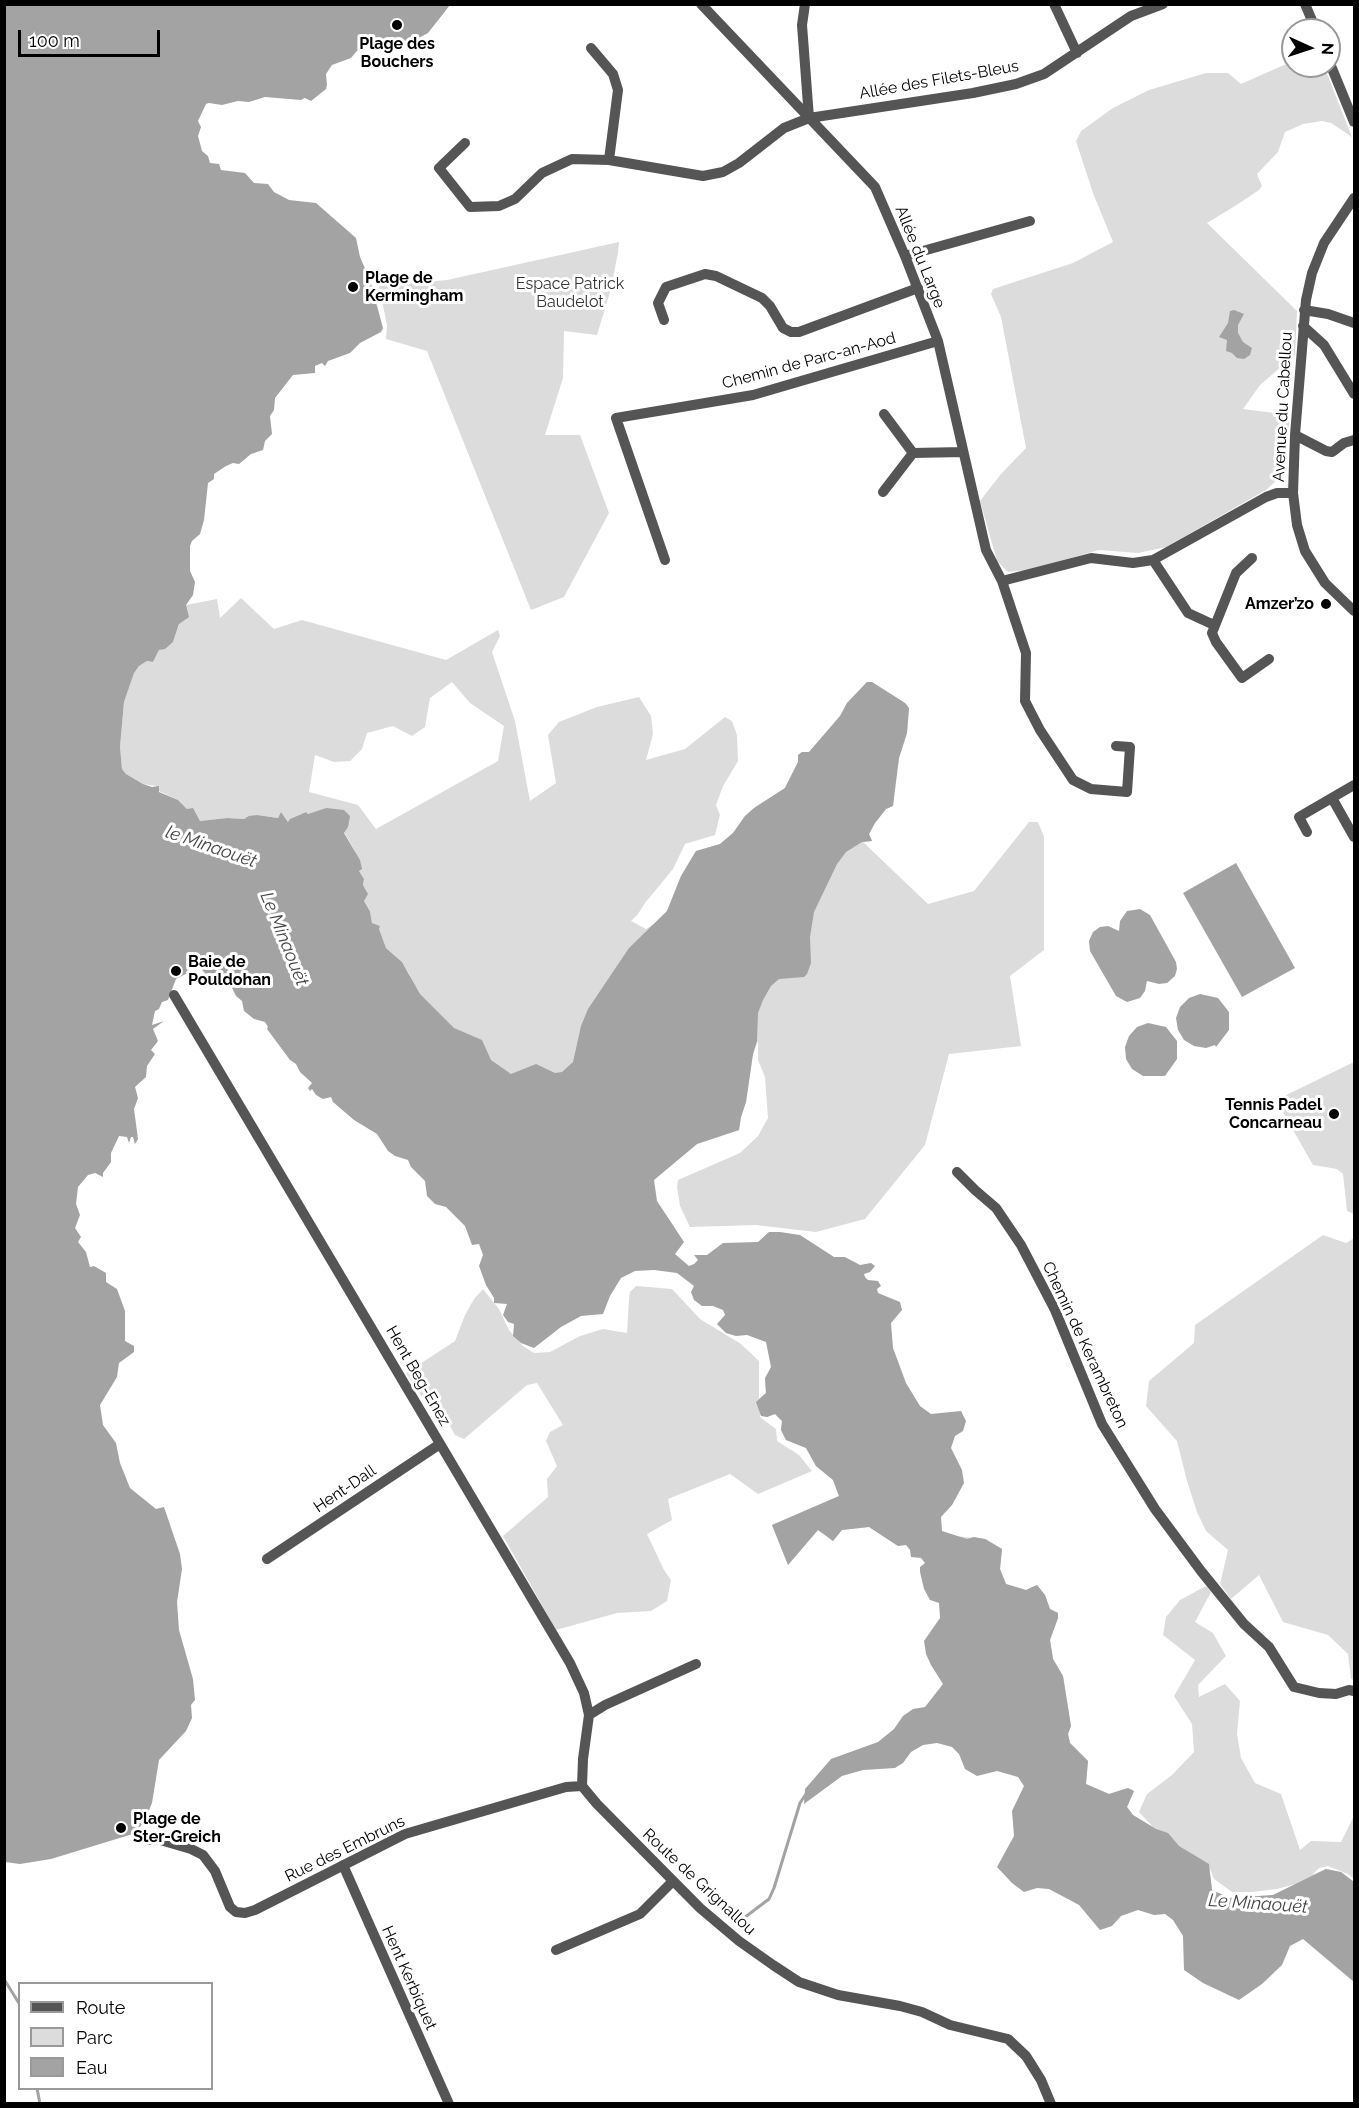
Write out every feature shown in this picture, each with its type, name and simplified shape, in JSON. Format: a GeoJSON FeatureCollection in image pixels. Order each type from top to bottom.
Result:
{"type":"FeatureCollection","features":[{"type":"Feature","properties":{"kind":"street","name":"Allée du Large"},"geometry":{"type":"LineString","coordinates":[[701,4],[875,187],[938,341],[986,550],[1002,581],[1026,652],[1025,701],[1040,730],[1073,780],[1091,789],[1127,792],[1130,747],[1116,746]]}},
{"type":"Feature","properties":{"kind":"street"},"geometry":{"type":"LineString","coordinates":[[805,4],[802,25],[809,118]]}},
{"type":"Feature","properties":{"kind":"street"},"geometry":{"type":"LineString","coordinates":[[1054,4],[1077,52]]}},
{"type":"Feature","properties":{"kind":"street","name":"Allée des Filets-Bleus"},"geometry":{"type":"LineString","coordinates":[[465,143],[439,168],[470,207],[499,206],[515,199],[542,173],[572,159],[609,160],[703,176],[723,172],[739,163],[784,128],[809,118],[1016,84],[1044,74],[1131,16],[1163,4]]}},
{"type":"Feature","properties":{"kind":"street"},"geometry":{"type":"LineString","coordinates":[[1305,4],[1311,18]]}},
{"type":"Feature","properties":{"kind":"street"},"geometry":{"type":"LineString","coordinates":[[591,48],[613,74],[618,90],[609,160]]}},
{"type":"Feature","properties":{"kind":"street"},"geometry":{"type":"LineString","coordinates":[[1336,78],[1354,122]]}},
{"type":"Feature","properties":{"kind":"street","name":"Avenue du Cabellou"},"geometry":{"type":"LineString","coordinates":[[1352,204],[1324,243],[1312,273],[1304,310],[1293,492],[1297,525],[1305,551],[1325,584],[1354,611]]}},
{"type":"Feature","properties":{"kind":"street"},"geometry":{"type":"LineString","coordinates":[[905,256],[1030,220]]}},
{"type":"Feature","properties":{"kind":"street"},"geometry":{"type":"LineString","coordinates":[[664,320],[658,303],[666,287],[705,274],[716,276],[762,298],[770,306],[783,328],[791,332],[799,332],[918,288]]}},
{"type":"Feature","properties":{"kind":"street"},"geometry":{"type":"LineString","coordinates":[[1304,310],[1328,314],[1354,323]]}},
{"type":"Feature","properties":{"kind":"street"},"geometry":{"type":"LineString","coordinates":[[1303,326],[1324,345],[1354,394]]}},
{"type":"Feature","properties":{"kind":"street","name":"Chemin de Parc-an-Aod"},"geometry":{"type":"LineString","coordinates":[[665,560],[616,418],[753,395],[938,341]]}},
{"type":"Feature","properties":{"kind":"street"},"geometry":{"type":"LineString","coordinates":[[884,414],[913,453]]}},
{"type":"Feature","properties":{"kind":"street"},"geometry":{"type":"LineString","coordinates":[[1295,435],[1332,452],[1354,440]]}},
{"type":"Feature","properties":{"kind":"street"},"geometry":{"type":"LineString","coordinates":[[913,453],[963,452]]}},
{"type":"Feature","properties":{"kind":"street"},"geometry":{"type":"LineString","coordinates":[[883,492],[913,453]]}},
{"type":"Feature","properties":{"kind":"street"},"geometry":{"type":"LineString","coordinates":[[1002,581],[1091,558],[1133,563],[1153,560],[1266,497],[1277,493],[1293,492]]}},
{"type":"Feature","properties":{"kind":"street"},"geometry":{"type":"LineString","coordinates":[[1252,558],[1236,573],[1212,633],[1242,678],[1269,659]]}},
{"type":"Feature","properties":{"kind":"street"},"geometry":{"type":"LineString","coordinates":[[1153,560],[1188,613],[1214,625]]}},
{"type":"Feature","properties":{"kind":"street"},"geometry":{"type":"LineString","coordinates":[[1307,832],[1299,817],[1354,785]]}},
{"type":"Feature","properties":{"kind":"street"},"geometry":{"type":"LineString","coordinates":[[1332,798],[1354,837]]}},
{"type":"Feature","properties":{"kind":"street","name":"Hent Beg-Enez"},"geometry":{"type":"LineString","coordinates":[[174,994],[570,1663],[584,1693],[589,1715],[582,1786]]}},
{"type":"Feature","properties":{"kind":"street","name":"Chemin de Kerambreton"},"geometry":{"type":"LineString","coordinates":[[957,1172],[996,1208],[1021,1245],[1055,1310],[1102,1424],[1155,1509],[1201,1571],[1244,1624],[1269,1647],[1294,1687],[1319,1693],[1335,1694],[1354,1691]]}},
{"type":"Feature","properties":{"kind":"street","name":"Hent-Dall"},"geometry":{"type":"LineString","coordinates":[[267,1559],[440,1444]]}},
{"type":"Feature","properties":{"kind":"street"},"geometry":{"type":"LineString","coordinates":[[589,1715],[605,1705],[696,1664]]}},
{"type":"Feature","properties":{"kind":"street","name":"Rue des Embruns"},"geometry":{"type":"LineString","coordinates":[[149,1840],[157,1839],[203,1855],[211,1864],[232,1910],[241,1913],[255,1910],[405,1834],[566,1787],[582,1786]]}},
{"type":"Feature","properties":{"kind":"street","name":"Route de Grignallou"},"geometry":{"type":"LineString","coordinates":[[582,1786],[673,1881],[739,1941],[799,1982],[838,1995],[900,2006],[922,2012],[950,2025],[1008,2039],[1026,2056],[1041,2079],[1052,2103]]}},
{"type":"Feature","properties":{"kind":"street","name":"Hent Kerbiquet"},"geometry":{"type":"LineString","coordinates":[[343,1865],[449,2103]]}},
{"type":"Feature","properties":{"kind":"street"},"geometry":{"type":"LineString","coordinates":[[556,1950],[640,1914],[673,1881]]}},
{"type":"Feature","properties":{"kind":"green space"},"geometry":{"type":"Polygon","coordinates":[[[1281,66],[1281,78],[1329,78],[1352,137],[1331,123],[1322,121],[1303,124],[1285,132],[1278,152],[1257,174],[1262,186],[1259,190],[1207,223],[1297,311],[1295,355],[1260,385],[1243,409],[1290,415],[1285,473],[1266,490],[1166,547],[1138,553],[1099,550],[1028,570],[1008,572],[997,561],[980,501],[1001,474],[1026,448],[1001,317],[991,294],[993,289],[1073,263],[1113,242],[1093,193],[1076,141],[1081,131],[1113,108],[1149,90],[1206,73],[1228,73],[1241,84],[1281,66]]]}},
{"type":"Feature","properties":{"kind":"green space","name":"Espace Patrick Baudelot"},"geometry":{"type":"Polygon","coordinates":[[[619,242],[611,289],[597,335],[564,331],[563,378],[545,435],[580,435],[609,513],[564,597],[531,610],[427,351],[386,339],[387,325],[379,286],[447,280],[619,242]]]}},
{"type":"Feature","properties":{"kind":"green space"},"geometry":{"type":"Polygon","coordinates":[[[241,598],[274,629],[302,620],[446,660],[498,630],[500,636],[492,652],[515,721],[530,801],[556,783],[548,735],[559,722],[597,707],[639,697],[651,716],[653,734],[646,760],[685,749],[725,717],[732,721],[737,735],[738,761],[723,786],[716,805],[720,815],[715,835],[685,844],[673,869],[631,921],[646,929],[660,920],[667,911],[681,876],[696,851],[720,844],[733,833],[754,808],[785,788],[798,762],[798,755],[802,752],[809,752],[840,716],[847,703],[867,682],[872,682],[909,708],[907,733],[899,758],[893,806],[886,809],[875,823],[869,834],[872,841],[863,842],[928,904],[974,891],[1029,822],[1038,822],[1044,837],[1044,950],[1010,976],[1021,1046],[949,1054],[925,1145],[865,1219],[816,1232],[756,1225],[690,1227],[680,1206],[678,1180],[740,1153],[758,1136],[768,1118],[765,1077],[758,1060],[758,1041],[753,1054],[746,1102],[739,1130],[697,1144],[654,1180],[109,787],[350,924],[411,977],[402,962],[386,948],[379,926],[372,923],[370,910],[364,901],[367,892],[363,885],[364,879],[359,871],[355,851],[344,832],[348,827],[326,808],[308,814],[306,812],[288,822],[281,812],[278,818],[257,815],[244,819],[200,821],[195,812],[187,809],[178,800],[159,791],[156,786],[143,784],[122,769],[120,747],[124,702],[134,672],[147,661],[153,662],[159,650],[173,642],[186,605],[217,599],[220,618],[241,598]],[[452,682],[430,698],[425,727],[412,736],[393,726],[367,733],[362,749],[350,761],[334,762],[315,755],[309,792],[358,805],[376,829],[498,761],[504,726],[470,703],[452,682]]]}},
{"type":"Feature","properties":{"kind":"green space"},"geometry":{"type":"Polygon","coordinates":[[[1354,1062],[1354,1214],[1347,1211],[1343,1174],[1337,1169],[1313,1165],[1276,1100],[1354,1062]]]}},
{"type":"Feature","properties":{"kind":"green space"},"geometry":{"type":"Polygon","coordinates":[[[1323,1235],[1346,1243],[1354,1238],[1354,1680],[1351,1679],[1348,1654],[1328,1635],[1283,1622],[1259,1575],[1231,1599],[1220,1584],[1228,1550],[1206,1531],[1187,1481],[1177,1441],[1146,1406],[1149,1381],[1194,1343],[1195,1325],[1323,1235]]]}},
{"type":"Feature","properties":{"kind":"green space"},"geometry":{"type":"Polygon","coordinates":[[[636,1286],[672,1289],[700,1319],[741,1344],[759,1361],[759,1399],[766,1393],[765,1378],[898,1546],[869,1527],[842,1530],[833,1541],[818,1530],[788,1565],[772,1525],[839,1496],[833,1480],[816,1466],[806,1448],[786,1440],[781,1430],[782,1421],[775,1414],[767,1417],[760,1414],[760,1417],[776,1429],[777,1441],[799,1455],[812,1471],[758,1494],[730,1474],[668,1499],[672,1520],[647,1534],[671,1580],[667,1601],[651,1611],[617,1613],[556,1630],[503,1536],[548,1497],[547,1479],[557,1466],[546,1441],[550,1432],[563,1425],[537,1383],[527,1385],[464,1439],[455,1435],[435,1398],[424,1400],[406,1373],[455,1341],[465,1315],[483,1289],[499,1309],[509,1330],[523,1346],[534,1353],[550,1352],[580,1336],[603,1329],[627,1333],[630,1292],[636,1286]]]}},
{"type":"Feature","properties":{"kind":"green space"},"geometry":{"type":"Polygon","coordinates":[[[955,1536],[986,1539],[1002,1549],[1000,1569],[1006,1584],[1026,1590],[1037,1585],[1045,1595],[1050,1609],[1058,1613],[1050,1640],[1053,1659],[1063,1676],[1071,1726],[1068,1734],[1070,1743],[1088,1761],[1086,1784],[1109,1794],[1128,1788],[1134,1791],[1127,1807],[1133,1815],[1153,1827],[1139,1812],[1147,1794],[1172,1775],[1194,1752],[1192,1724],[1174,1696],[1195,1660],[1163,1635],[1166,1617],[1180,1600],[1206,1586],[1211,1592],[1195,1622],[1213,1633],[1226,1656],[1198,1685],[1199,1697],[1225,1684],[1240,1701],[1237,1734],[1241,1758],[1255,1783],[1281,1794],[1300,1850],[1311,1841],[1341,1842],[1354,1816],[1354,1879],[1348,1874],[1328,1866],[1319,1868],[1312,1875],[1326,1869],[1341,1872],[1354,1882],[1238,1912],[1079,1798],[955,1536]],[[1209,1866],[1212,1890],[1230,1898],[1273,1895],[1296,1884],[1277,1889],[1232,1892],[1214,1879],[1209,1866]]]}},
{"type":"Feature","properties":{"kind":"water"},"geometry":{"type":"Polygon","coordinates":[[[5,5],[450,5],[428,33],[411,42],[394,47],[361,46],[351,58],[332,65],[326,74],[326,89],[311,101],[305,98],[301,100],[265,97],[249,102],[238,101],[222,105],[209,103],[206,104],[198,121],[201,127],[198,136],[202,151],[208,156],[210,163],[219,164],[221,170],[245,173],[254,183],[268,184],[274,192],[289,200],[316,203],[356,238],[383,328],[381,332],[360,343],[350,353],[328,361],[325,366],[322,363],[315,366],[315,373],[293,375],[275,398],[274,410],[270,416],[272,434],[265,441],[263,450],[251,454],[239,464],[233,463],[226,466],[214,474],[214,479],[208,483],[200,534],[190,546],[190,571],[195,582],[193,595],[186,605],[189,617],[179,624],[173,642],[165,649],[159,650],[153,662],[147,661],[134,673],[124,702],[120,747],[122,769],[143,784],[152,787],[159,786],[159,792],[178,800],[187,809],[193,808],[200,821],[244,819],[257,815],[278,818],[281,812],[288,822],[306,812],[308,814],[326,808],[344,810],[350,816],[344,833],[360,860],[362,869],[359,871],[368,894],[364,901],[370,911],[372,923],[380,926],[386,948],[402,962],[420,994],[454,1028],[482,1040],[491,1060],[511,1074],[536,1064],[555,1073],[562,1072],[573,1062],[581,1026],[588,1009],[629,948],[667,911],[681,876],[696,851],[720,844],[733,833],[754,808],[785,788],[798,762],[798,755],[802,752],[809,752],[840,716],[847,703],[867,682],[872,682],[905,703],[909,708],[907,733],[899,758],[893,806],[886,809],[875,823],[869,834],[872,841],[862,842],[846,852],[837,864],[814,912],[810,937],[811,963],[807,974],[804,977],[779,979],[771,986],[763,1000],[758,1013],[757,1041],[739,1130],[697,1144],[654,1180],[657,1201],[684,1242],[675,1254],[689,1266],[698,1260],[694,1255],[707,1255],[723,1243],[758,1242],[769,1232],[780,1232],[800,1235],[834,1257],[845,1257],[860,1265],[871,1263],[875,1266],[870,1272],[864,1274],[865,1277],[868,1280],[878,1281],[881,1286],[877,1289],[878,1293],[900,1302],[902,1310],[891,1323],[893,1348],[906,1383],[920,1406],[931,1414],[961,1411],[966,1421],[963,1431],[955,1436],[951,1448],[962,1470],[964,1483],[952,1505],[941,1517],[942,1531],[967,1539],[974,1537],[985,1539],[1002,1549],[1000,1569],[1006,1584],[1026,1590],[1037,1585],[1045,1595],[1050,1609],[1058,1613],[1050,1640],[1053,1659],[1063,1676],[1071,1726],[1068,1734],[1070,1743],[1088,1761],[1086,1784],[1109,1794],[1128,1788],[1134,1791],[1127,1807],[1133,1815],[1156,1829],[1168,1833],[1179,1846],[1209,1864],[1212,1890],[1230,1898],[1273,1895],[1326,1869],[1341,1872],[1354,1882],[1354,1982],[1303,1939],[1290,1946],[1282,1965],[1262,1984],[1239,2000],[1203,1983],[1184,1970],[1183,1936],[1173,1920],[1165,1914],[1154,1915],[1138,1910],[1121,1916],[1112,1926],[1100,1930],[1079,1905],[1049,1889],[1037,1888],[1024,1892],[997,1867],[1014,1836],[1012,1811],[1024,1786],[1018,1777],[997,1771],[977,1776],[965,1769],[959,1754],[952,1747],[937,1743],[923,1745],[911,1752],[903,1763],[895,1768],[863,1770],[842,1776],[804,1804],[805,1789],[831,1759],[878,1742],[894,1729],[903,1716],[913,1709],[925,1707],[943,1684],[926,1654],[924,1641],[940,1618],[939,1603],[930,1600],[924,1589],[920,1567],[925,1563],[921,1558],[911,1557],[906,1545],[898,1546],[869,1527],[842,1530],[833,1541],[818,1530],[788,1565],[772,1525],[839,1496],[833,1480],[816,1466],[806,1448],[786,1440],[781,1430],[782,1421],[775,1414],[767,1417],[761,1416],[756,1402],[766,1393],[765,1378],[771,1367],[766,1342],[747,1335],[736,1336],[726,1333],[717,1324],[725,1315],[723,1310],[713,1306],[702,1306],[694,1300],[691,1292],[694,1286],[677,1273],[654,1270],[635,1271],[621,1278],[603,1314],[581,1316],[561,1327],[534,1348],[521,1343],[513,1336],[514,1324],[508,1322],[503,1315],[507,1304],[494,1303],[494,1298],[479,1266],[483,1255],[479,1244],[472,1245],[465,1226],[446,1207],[435,1204],[427,1196],[425,1181],[411,1167],[408,1160],[388,1151],[377,1134],[354,1120],[333,1102],[331,1097],[323,1099],[312,1089],[310,1091],[308,1088],[312,1083],[290,1060],[267,1029],[265,1022],[254,1019],[244,1011],[242,1001],[236,996],[230,984],[217,979],[207,982],[202,976],[205,973],[199,967],[176,979],[168,1000],[162,1002],[159,1009],[155,1011],[152,1025],[164,1021],[153,1029],[158,1041],[151,1050],[155,1054],[147,1066],[146,1077],[135,1087],[138,1098],[134,1109],[138,1139],[135,1144],[133,1137],[129,1143],[127,1137],[119,1136],[111,1153],[111,1162],[103,1173],[103,1177],[95,1173],[88,1175],[78,1187],[76,1204],[80,1215],[75,1228],[81,1237],[78,1242],[86,1252],[90,1267],[94,1266],[106,1273],[106,1282],[117,1289],[125,1311],[125,1341],[134,1346],[134,1352],[119,1363],[117,1377],[100,1405],[103,1425],[116,1443],[120,1463],[130,1488],[156,1509],[164,1507],[180,1554],[182,1569],[177,1602],[179,1630],[193,1679],[195,1700],[191,1705],[192,1718],[186,1731],[159,1760],[152,1803],[136,1833],[51,1859],[20,1864],[5,1862],[5,5]]]}},
{"type":"Feature","properties":{"kind":"water"},"geometry":{"type":"Polygon","coordinates":[[[1234,310],[1244,314],[1238,325],[1238,333],[1243,342],[1252,348],[1250,355],[1244,359],[1237,358],[1226,351],[1227,340],[1219,337],[1228,323],[1230,311],[1234,310]]]}},
{"type":"Feature","properties":{"kind":"water"},"geometry":{"type":"Polygon","coordinates":[[[1236,863],[1295,968],[1242,997],[1183,893],[1236,863]]]}},
{"type":"Feature","properties":{"kind":"water"},"geometry":{"type":"Polygon","coordinates":[[[1140,909],[1150,915],[1176,962],[1177,969],[1175,976],[1167,983],[1147,981],[1145,991],[1140,998],[1127,1002],[1116,996],[1090,951],[1089,941],[1093,932],[1100,927],[1108,926],[1119,931],[1120,921],[1127,911],[1140,909]]]}},
{"type":"Feature","properties":{"kind":"water"},"geometry":{"type":"Polygon","coordinates":[[[1200,994],[1218,998],[1229,1012],[1229,1030],[1216,1047],[1215,1045],[1206,1048],[1194,1046],[1184,1040],[1178,1030],[1176,1018],[1180,1007],[1189,998],[1200,994]]]}},
{"type":"Feature","properties":{"kind":"water"},"geometry":{"type":"Polygon","coordinates":[[[1148,1023],[1166,1027],[1177,1041],[1177,1059],[1165,1076],[1143,1076],[1132,1069],[1126,1059],[1125,1047],[1129,1036],[1137,1027],[1148,1023]]]}},
{"type":"Feature","properties":{"kind":"waterway"},"geometry":{"type":"LineString","coordinates":[[736,1924],[769,1899],[800,1803],[806,1794]]}},
{"type":"Feature","properties":{"kind":"waterway"},"geometry":{"type":"LineString","coordinates":[[4,1979],[18,2002]]}},
{"type":"Feature","properties":{"kind":"waterway"},"geometry":{"type":"LineString","coordinates":[[37,2090],[40,2104]]}},
{"type":"Feature","properties":{"kind":"place","name":"Plage des Bouchers"},"geometry":{"type":"Point","coordinates":[397,25]}},
{"type":"Feature","properties":{"kind":"place","name":"Plage de Kermingham"},"geometry":{"type":"Point","coordinates":[353,287]}},
{"type":"Feature","properties":{"kind":"place","name":"Amzer’zo"},"geometry":{"type":"Point","coordinates":[1326,604]}},
{"type":"Feature","properties":{"kind":"place","name":"Baie de Pouldohan"},"geometry":{"type":"Point","coordinates":[176,971]}},
{"type":"Feature","properties":{"kind":"place","name":"Tennis Padel Concarneau"},"geometry":{"type":"Point","coordinates":[1334,1114]}},
{"type":"Feature","properties":{"kind":"place","name":"Plage de Ster-Greich"},"geometry":{"type":"Point","coordinates":[121,1828]}},
{"type":"Feature","properties":{"kind":"water label","name":"le Minaouët"},"geometry":{"type":"Point","coordinates":[211,847]}},
{"type":"Feature","properties":{"kind":"water label","name":"Le Minaouët"},"geometry":{"type":"Point","coordinates":[284,939]}},
{"type":"Feature","properties":{"kind":"water label","name":"Le Minaouët"},"geometry":{"type":"Point","coordinates":[1258,1904]}}]}
